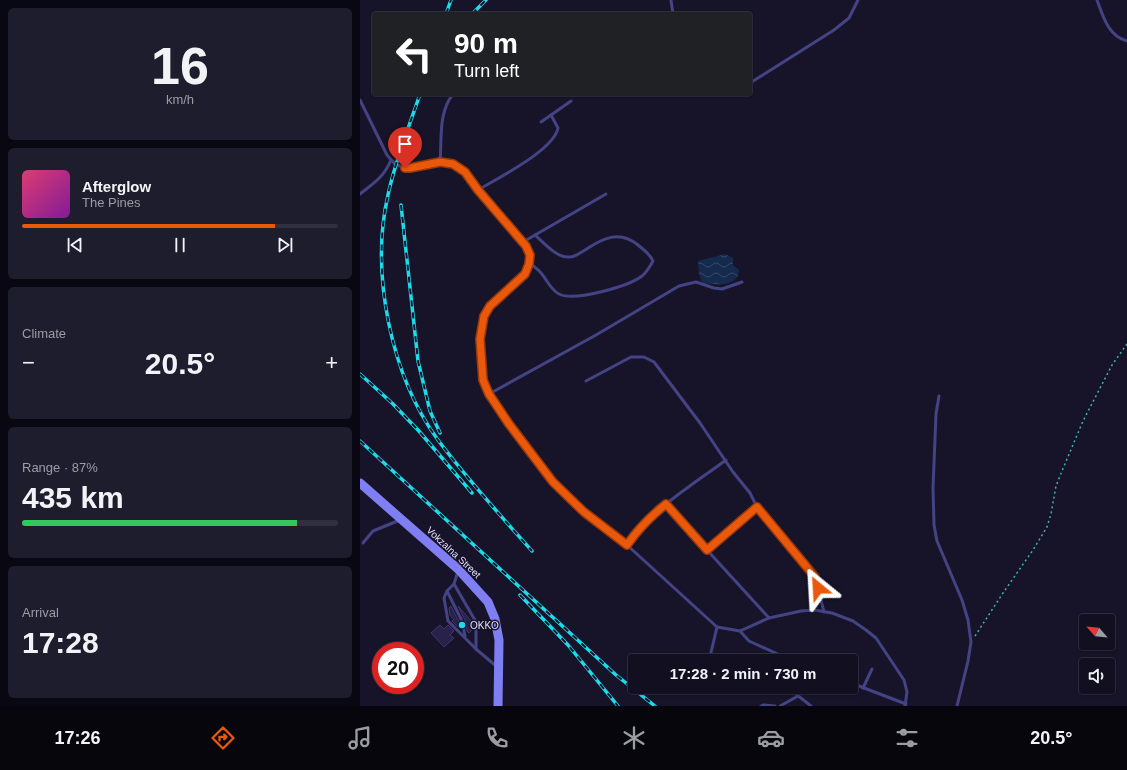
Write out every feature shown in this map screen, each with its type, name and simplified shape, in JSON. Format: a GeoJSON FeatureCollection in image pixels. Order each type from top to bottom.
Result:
{"type":"FeatureCollection","features":[{"type":"Feature","properties":{"kind":"main road","name":"Vokzalna Street"},"geometry":{"type":"LineString","coordinates":[[360,483],[458,569],[488,602],[496,619],[499,640],[498,706]]}},
{"type":"Feature","properties":{"kind":"lane"},"geometry":{"type":"LineString","coordinates":[[671,0],[674,12]]}},
{"type":"Feature","properties":{"kind":"lane"},"geometry":{"type":"LineString","coordinates":[[752,82],[834,30],[849,18],[858,0]]}},
{"type":"Feature","properties":{"kind":"lane"},"geometry":{"type":"LineString","coordinates":[[1097,0],[1109,29],[1116,36],[1127,41]]}},
{"type":"Feature","properties":{"kind":"lane"},"geometry":{"type":"LineString","coordinates":[[440,162],[442,117],[446,104],[452,96]]}},
{"type":"Feature","properties":{"kind":"lane"},"geometry":{"type":"LineString","coordinates":[[360,100],[387,156],[396,164],[405,168],[440,162],[453,164],[465,172],[478,190],[526,246],[530,255],[529,264],[525,274],[490,306],[484,316],[480,339],[483,380],[489,394],[509,424],[553,482],[584,512],[627,545],[717,627],[740,631],[749,641],[778,654]]}},
{"type":"Feature","properties":{"kind":"lane"},"geometry":{"type":"LineString","coordinates":[[541,122],[571,101]]}},
{"type":"Feature","properties":{"kind":"lane"},"geometry":{"type":"LineString","coordinates":[[478,190],[531,158],[548,144],[554,137],[558,128],[550,115]]}},
{"type":"Feature","properties":{"kind":"lane"},"geometry":{"type":"LineString","coordinates":[[360,194],[384,175],[392,160]]}},
{"type":"Feature","properties":{"kind":"lane"},"geometry":{"type":"LineString","coordinates":[[523,242],[606,194]]}},
{"type":"Feature","properties":{"kind":"lane"},"geometry":{"type":"LineString","coordinates":[[529,264],[537,268],[554,290],[564,296],[571,296],[599,293],[632,281],[642,276],[653,261],[651,256],[645,251],[634,242],[624,237],[614,236],[596,242],[577,255],[569,258],[560,256],[536,235]]}},
{"type":"Feature","properties":{"kind":"lane"},"geometry":{"type":"LineString","coordinates":[[489,394],[596,335],[679,286],[696,282],[722,289],[742,282]]}},
{"type":"Feature","properties":{"kind":"lane"},"geometry":{"type":"LineString","coordinates":[[586,381],[631,357],[644,358],[654,362],[726,460],[733,472],[750,493],[757,507],[815,577],[824,612]]}},
{"type":"Feature","properties":{"kind":"lane"},"geometry":{"type":"LineString","coordinates":[[939,396],[936,414],[933,488],[934,525],[939,548],[962,600],[968,620],[971,642],[968,661],[956,706]]}},
{"type":"Feature","properties":{"kind":"lane"},"geometry":{"type":"LineString","coordinates":[[627,545],[637,531],[654,514],[726,460]]}},
{"type":"Feature","properties":{"kind":"lane"},"geometry":{"type":"LineString","coordinates":[[666,504],[768,618]]}},
{"type":"Feature","properties":{"kind":"lane"},"geometry":{"type":"LineString","coordinates":[[707,550],[757,507]]}},
{"type":"Feature","properties":{"kind":"lane"},"geometry":{"type":"LineString","coordinates":[[363,543],[373,531],[402,520]]}},
{"type":"Feature","properties":{"kind":"lane"},"geometry":{"type":"LineString","coordinates":[[458,569],[454,584],[447,591],[444,598],[448,621],[476,649],[499,668]]}},
{"type":"Feature","properties":{"kind":"lane"},"geometry":{"type":"LineString","coordinates":[[454,584],[476,622],[476,649]]}},
{"type":"Feature","properties":{"kind":"lane"},"geometry":{"type":"LineString","coordinates":[[447,591],[462,621],[465,637]]}},
{"type":"Feature","properties":{"kind":"lane"},"geometry":{"type":"LineString","coordinates":[[740,631],[768,618],[801,611],[815,610],[832,613],[852,621],[876,638],[904,680],[907,692],[905,705],[858,686]]}},
{"type":"Feature","properties":{"kind":"lane"},"geometry":{"type":"LineString","coordinates":[[711,654],[717,627]]}},
{"type":"Feature","properties":{"kind":"lane"},"geometry":{"type":"LineString","coordinates":[[863,688],[872,669]]}},
{"type":"Feature","properties":{"kind":"lane"},"geometry":{"type":"LineString","coordinates":[[796,694],[811,706]]}},
{"type":"Feature","properties":{"kind":"lane"},"geometry":{"type":"LineString","coordinates":[[780,706],[798,696]]}},
{"type":"Feature","properties":{"kind":"lane"},"geometry":{"type":"LineString","coordinates":[[787,702],[790,706]]}},
{"type":"Feature","properties":{"kind":"lane"},"geometry":{"type":"LineString","coordinates":[[761,706],[775,706]]}},
{"type":"Feature","properties":{"kind":"path"},"geometry":{"type":"LineString","coordinates":[[971,642],[1047,527],[1056,486],[1083,421],[1112,365],[1127,344]]}},
{"type":"Feature","properties":{"kind":"water"},"geometry":{"type":"Polygon","coordinates":[[[725,254],[733,258],[733,265],[739,270],[738,276],[735,280],[725,284],[702,282],[699,274],[698,261],[725,254]]]}},
{"type":"Feature","properties":{"kind":"building"},"geometry":{"type":"Polygon","coordinates":[[[451,606],[460,625],[458,627],[452,621],[454,620],[450,615],[449,608],[451,606]]]}},
{"type":"Feature","properties":{"kind":"building"},"geometry":{"type":"Polygon","coordinates":[[[458,606],[473,623],[473,629],[469,633],[467,631],[465,620],[458,606]]]}},
{"type":"Feature","properties":{"kind":"building"},"geometry":{"type":"Polygon","coordinates":[[[440,625],[444,629],[448,625],[454,631],[450,635],[454,638],[444,647],[431,633],[440,625]]]}},
{"type":"Feature","properties":{"kind":"railway"},"geometry":{"type":"LineString","coordinates":[[447,12],[451,0]]}},
{"type":"Feature","properties":{"kind":"railway"},"geometry":{"type":"LineString","coordinates":[[474,12],[486,0]]}},
{"type":"Feature","properties":{"kind":"railway"},"geometry":{"type":"LineString","coordinates":[[419,96],[394,170],[383,225],[382,257],[384,290],[389,323],[397,355],[408,386],[422,414],[438,440],[460,469],[532,551]]}},
{"type":"Feature","properties":{"kind":"railway"},"geometry":{"type":"LineString","coordinates":[[401,205],[418,361],[430,411],[440,433]]}},
{"type":"Feature","properties":{"kind":"railway"},"geometry":{"type":"LineString","coordinates":[[360,374],[393,404],[418,430],[472,493]]}},
{"type":"Feature","properties":{"kind":"railway"},"geometry":{"type":"LineString","coordinates":[[360,441],[616,675],[655,706]]}},
{"type":"Feature","properties":{"kind":"railway"},"geometry":{"type":"LineString","coordinates":[[520,595],[568,645],[618,706]]}},
{"type":"Feature","properties":{"kind":"place","name":"OKKO"},"geometry":{"type":"Point","coordinates":[462,625]}},
{"type":"Feature","properties":{"kind":"route"},"geometry":{"type":"LineString","coordinates":[[405,168],[440,162],[453,164],[465,172],[478,190],[526,246],[530,255],[529,264],[525,274],[497,298],[484,316],[480,339],[483,380],[489,394],[509,424],[553,482],[584,512],[627,545],[637,531],[666,504],[707,550],[757,507],[815,577],[818,588]]}}]}
